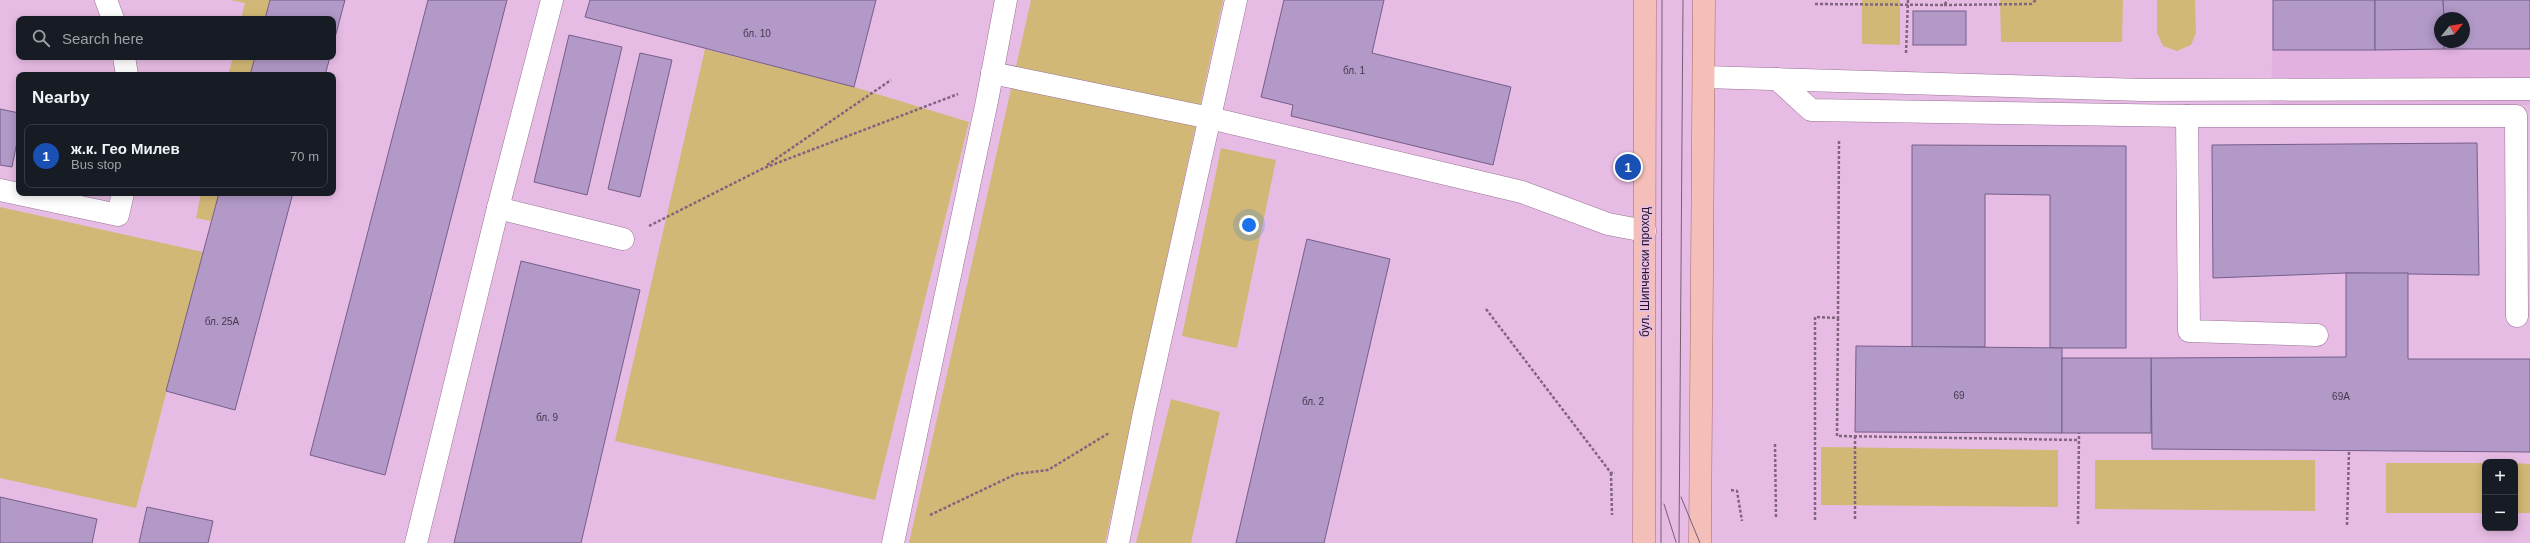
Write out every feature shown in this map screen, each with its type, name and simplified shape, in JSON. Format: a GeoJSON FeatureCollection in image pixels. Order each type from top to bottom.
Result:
{"type":"FeatureCollection","features":[{"type":"Feature","properties":{"kind":"main road","name":"бул. Шипченски проход"},"geometry":{"type":"LineString","coordinates":[[1644,543],[1645,0]]}},
{"type":"Feature","properties":{"kind":"main road"},"geometry":{"type":"LineString","coordinates":[[1700,543],[1704,0]]}},
{"type":"Feature","properties":{"kind":"lane"},"geometry":{"type":"LineString","coordinates":[[106,0],[112,16]]}},
{"type":"Feature","properties":{"kind":"lane"},"geometry":{"type":"LineString","coordinates":[[416,543],[498,208],[552,0]]}},
{"type":"Feature","properties":{"kind":"lane"},"geometry":{"type":"LineString","coordinates":[[894,537],[1006,0]]}},
{"type":"Feature","properties":{"kind":"lane"},"geometry":{"type":"LineString","coordinates":[[1118,543],[1144,412],[1236,0]]}},
{"type":"Feature","properties":{"kind":"lane"},"geometry":{"type":"LineString","coordinates":[[124,60],[126,72]]}},
{"type":"Feature","properties":{"kind":"lane"},"geometry":{"type":"LineString","coordinates":[[992,73],[1210,118],[1522,192],[1608,224],[1645,231]]}},
{"type":"Feature","properties":{"kind":"lane"},"geometry":{"type":"LineString","coordinates":[[1704,77],[2142,90],[2530,89]]}},
{"type":"Feature","properties":{"kind":"lane"},"geometry":{"type":"LineString","coordinates":[[1777,79],[1810,110],[2187,116],[2516,116],[2517,316]]}},
{"type":"Feature","properties":{"kind":"lane"},"geometry":{"type":"LineString","coordinates":[[2187,116],[2189,331],[2317,335]]}},
{"type":"Feature","properties":{"kind":"lane"},"geometry":{"type":"LineString","coordinates":[[0,190],[16,193]]}},
{"type":"Feature","properties":{"kind":"lane"},"geometry":{"type":"LineString","coordinates":[[28,196],[118,215],[122,196]]}},
{"type":"Feature","properties":{"kind":"lane"},"geometry":{"type":"LineString","coordinates":[[498,208],[623,239]]}},
{"type":"Feature","properties":{"kind":"path"},"geometry":{"type":"LineString","coordinates":[[1906,83],[1908,0]]}},
{"type":"Feature","properties":{"kind":"path"},"geometry":{"type":"LineString","coordinates":[[1944,5],[1948,0]]}},
{"type":"Feature","properties":{"kind":"path"},"geometry":{"type":"LineString","coordinates":[[1815,4],[1944,5],[2031,2],[2036,0]]}},
{"type":"Feature","properties":{"kind":"path"},"geometry":{"type":"LineString","coordinates":[[623,239],[764,168],[956,96],[992,73]]}},
{"type":"Feature","properties":{"kind":"path"},"geometry":{"type":"LineString","coordinates":[[764,168],[891,80]]}},
{"type":"Feature","properties":{"kind":"path"},"geometry":{"type":"LineString","coordinates":[[1839,110],[1837,436],[2079,440]]}},
{"type":"Feature","properties":{"kind":"path"},"geometry":{"type":"LineString","coordinates":[[1486,309],[1611,473],[1612,520]]}},
{"type":"Feature","properties":{"kind":"path"},"geometry":{"type":"LineString","coordinates":[[1815,520],[1815,317],[1838,318]]}},
{"type":"Feature","properties":{"kind":"path"},"geometry":{"type":"LineString","coordinates":[[894,537],[1016,474],[1048,470],[1144,412]]}},
{"type":"Feature","properties":{"kind":"path"},"geometry":{"type":"LineString","coordinates":[[2078,524],[2079,433]]}},
{"type":"Feature","properties":{"kind":"path"},"geometry":{"type":"LineString","coordinates":[[1855,436],[1855,521]]}},
{"type":"Feature","properties":{"kind":"path"},"geometry":{"type":"LineString","coordinates":[[1775,444],[1776,518]]}},
{"type":"Feature","properties":{"kind":"path"},"geometry":{"type":"LineString","coordinates":[[2347,525],[2349,451]]}},
{"type":"Feature","properties":{"kind":"path"},"geometry":{"type":"LineString","coordinates":[[1611,473],[1618,474]]}},
{"type":"Feature","properties":{"kind":"path"},"geometry":{"type":"LineString","coordinates":[[1724,489],[1737,491],[1742,521]]}},
{"type":"Feature","properties":{"kind":"shaded area"},"geometry":{"type":"Polygon","coordinates":[[[230,0],[270,0],[266,16],[242,16],[245,3],[230,0]]]}},
{"type":"Feature","properties":{"kind":"shaded area"},"geometry":{"type":"Polygon","coordinates":[[[1031,0],[1223,0],[1105,543],[909,543],[1031,0]]]}},
{"type":"Feature","properties":{"kind":"shaded area"},"geometry":{"type":"Polygon","coordinates":[[[1862,0],[1900,0],[1900,45],[1862,44],[1862,0]]]}},
{"type":"Feature","properties":{"kind":"shaded area"},"geometry":{"type":"Polygon","coordinates":[[[2000,0],[2123,0],[2122,42],[2001,42],[2000,0]]]}},
{"type":"Feature","properties":{"kind":"shaded area"},"geometry":{"type":"Polygon","coordinates":[[[2157,0],[2195,0],[2196,33],[2191,45],[2177,51],[2163,46],[2157,33],[2157,0]]]}},
{"type":"Feature","properties":{"kind":"shaded area"},"geometry":{"type":"Polygon","coordinates":[[[2273,0],[2530,0],[2530,105],[2271,106],[2273,0]]]}},
{"type":"Feature","properties":{"kind":"shaded area"},"geometry":{"type":"Polygon","coordinates":[[[705,49],[854,87],[969,122],[875,500],[615,441],[705,49]]]}},
{"type":"Feature","properties":{"kind":"shaded area"},"geometry":{"type":"Polygon","coordinates":[[[232,60],[254,60],[251,72],[229,72],[232,60]]]}},
{"type":"Feature","properties":{"kind":"shaded area"},"geometry":{"type":"Polygon","coordinates":[[[1221,148],[1276,160],[1237,348],[1182,336],[1221,148]]]}},
{"type":"Feature","properties":{"kind":"shaded area"},"geometry":{"type":"Polygon","coordinates":[[[200,196],[218,196],[211,221],[196,218],[200,196]]]}},
{"type":"Feature","properties":{"kind":"shaded area"},"geometry":{"type":"Polygon","coordinates":[[[0,207],[203,252],[136,508],[0,478],[0,207]]]}},
{"type":"Feature","properties":{"kind":"shaded area"},"geometry":{"type":"Polygon","coordinates":[[[1171,399],[1220,412],[1191,543],[1136,543],[1171,399]]]}},
{"type":"Feature","properties":{"kind":"shaded area"},"geometry":{"type":"Polygon","coordinates":[[[1821,447],[2058,450],[2058,507],[1821,505],[1821,447]]]}},
{"type":"Feature","properties":{"kind":"shaded area"},"geometry":{"type":"Polygon","coordinates":[[[2095,460],[2315,460],[2315,511],[2095,509],[2095,460]]]}},
{"type":"Feature","properties":{"kind":"shaded area"},"geometry":{"type":"Polygon","coordinates":[[[2386,463],[2482,463],[2482,513],[2386,513],[2386,463]]]}},
{"type":"Feature","properties":{"kind":"shaded area"},"geometry":{"type":"Polygon","coordinates":[[[2518,463],[2530,464],[2530,513],[2518,513],[2518,463]]]}},
{"type":"Feature","properties":{"kind":"building"},"geometry":{"type":"Polygon","coordinates":[[[270,0],[345,0],[336,34],[336,16],[266,16],[270,0]]]}},
{"type":"Feature","properties":{"kind":"building"},"geometry":{"type":"Polygon","coordinates":[[[428,0],[507,0],[385,475],[310,455],[428,0]]]}},
{"type":"Feature","properties":{"kind":"building"},"geometry":{"type":"Polygon","coordinates":[[[590,0],[876,0],[854,87],[585,17],[590,0]]]}},
{"type":"Feature","properties":{"kind":"building"},"geometry":{"type":"Polygon","coordinates":[[[1284,0],[1384,0],[1372,53],[1511,87],[1493,165],[1291,116],[1293,105],[1261,97],[1284,0]]]}},
{"type":"Feature","properties":{"kind":"building"},"geometry":{"type":"Polygon","coordinates":[[[2273,0],[2375,0],[2375,50],[2273,50],[2273,0]]]}},
{"type":"Feature","properties":{"kind":"building"},"geometry":{"type":"Polygon","coordinates":[[[2375,0],[2443,0],[2444,12],[2434,12],[2434,48],[2444,49],[2375,50],[2375,0]]]}},
{"type":"Feature","properties":{"kind":"building"},"geometry":{"type":"Polygon","coordinates":[[[2443,0],[2530,0],[2530,49],[2444,49],[2470,48],[2470,12],[2444,12],[2443,0]]]}},
{"type":"Feature","properties":{"kind":"building"},"geometry":{"type":"Polygon","coordinates":[[[1913,11],[1966,11],[1966,45],[1913,45],[1913,11]]]}},
{"type":"Feature","properties":{"kind":"building"},"geometry":{"type":"Polygon","coordinates":[[[569,35],[622,47],[587,195],[534,182],[569,35]]]}},
{"type":"Feature","properties":{"kind":"building"},"geometry":{"type":"Polygon","coordinates":[[[640,53],[672,60],[640,197],[608,189],[640,53]]]}},
{"type":"Feature","properties":{"kind":"building"},"geometry":{"type":"Polygon","coordinates":[[[254,60],[329,60],[326,72],[251,72],[254,60]]]}},
{"type":"Feature","properties":{"kind":"building"},"geometry":{"type":"Polygon","coordinates":[[[0,109],[16,112],[16,147],[12,167],[0,165],[0,109]]]}},
{"type":"Feature","properties":{"kind":"building"},"geometry":{"type":"Polygon","coordinates":[[[2477,143],[2479,275],[2346,273],[2213,278],[2212,145],[2477,143]]]}},
{"type":"Feature","properties":{"kind":"building"},"geometry":{"type":"Polygon","coordinates":[[[1912,145],[2126,146],[2126,348],[2050,348],[2050,195],[1985,194],[1985,347],[1912,347],[1912,145]]]}},
{"type":"Feature","properties":{"kind":"building"},"geometry":{"type":"Polygon","coordinates":[[[218,196],[292,196],[235,410],[166,391],[218,196]]]}},
{"type":"Feature","properties":{"kind":"building"},"geometry":{"type":"Polygon","coordinates":[[[1307,239],[1390,259],[1324,543],[1236,543],[1307,239]]]}},
{"type":"Feature","properties":{"kind":"building"},"geometry":{"type":"Polygon","coordinates":[[[521,261],[640,290],[581,543],[454,543],[521,261]]]}},
{"type":"Feature","properties":{"kind":"building"},"geometry":{"type":"Polygon","coordinates":[[[2346,273],[2408,273],[2408,359],[2530,359],[2530,452],[2152,449],[2151,358],[2346,357],[2346,273]]]}},
{"type":"Feature","properties":{"kind":"building"},"geometry":{"type":"Polygon","coordinates":[[[1856,346],[2062,348],[2062,433],[1855,432],[1856,346]]]}},
{"type":"Feature","properties":{"kind":"building"},"geometry":{"type":"Polygon","coordinates":[[[2062,358],[2151,358],[2151,433],[2062,433],[2062,358]]]}},
{"type":"Feature","properties":{"kind":"building"},"geometry":{"type":"Polygon","coordinates":[[[0,497],[97,519],[92,543],[0,543],[0,497]]]}},
{"type":"Feature","properties":{"kind":"building"},"geometry":{"type":"Polygon","coordinates":[[[147,507],[213,521],[208,543],[139,543],[147,507]]]}},
{"type":"Feature","properties":{"kind":"tram line"},"geometry":{"type":"LineString","coordinates":[[1661,543],[1662,0]]}},
{"type":"Feature","properties":{"kind":"tram line"},"geometry":{"type":"LineString","coordinates":[[1679,543],[1683,0]]}},
{"type":"Feature","properties":{"kind":"tram line"},"geometry":{"type":"LineString","coordinates":[[1681,497],[1700,543]]}},
{"type":"Feature","properties":{"kind":"tram line"},"geometry":{"type":"LineString","coordinates":[[1664,504],[1676,542]]}},
{"type":"Feature","properties":{"kind":"place","name":"ж.к. Гео Милев"},"geometry":{"type":"Point","coordinates":[1628,167]}}]}
